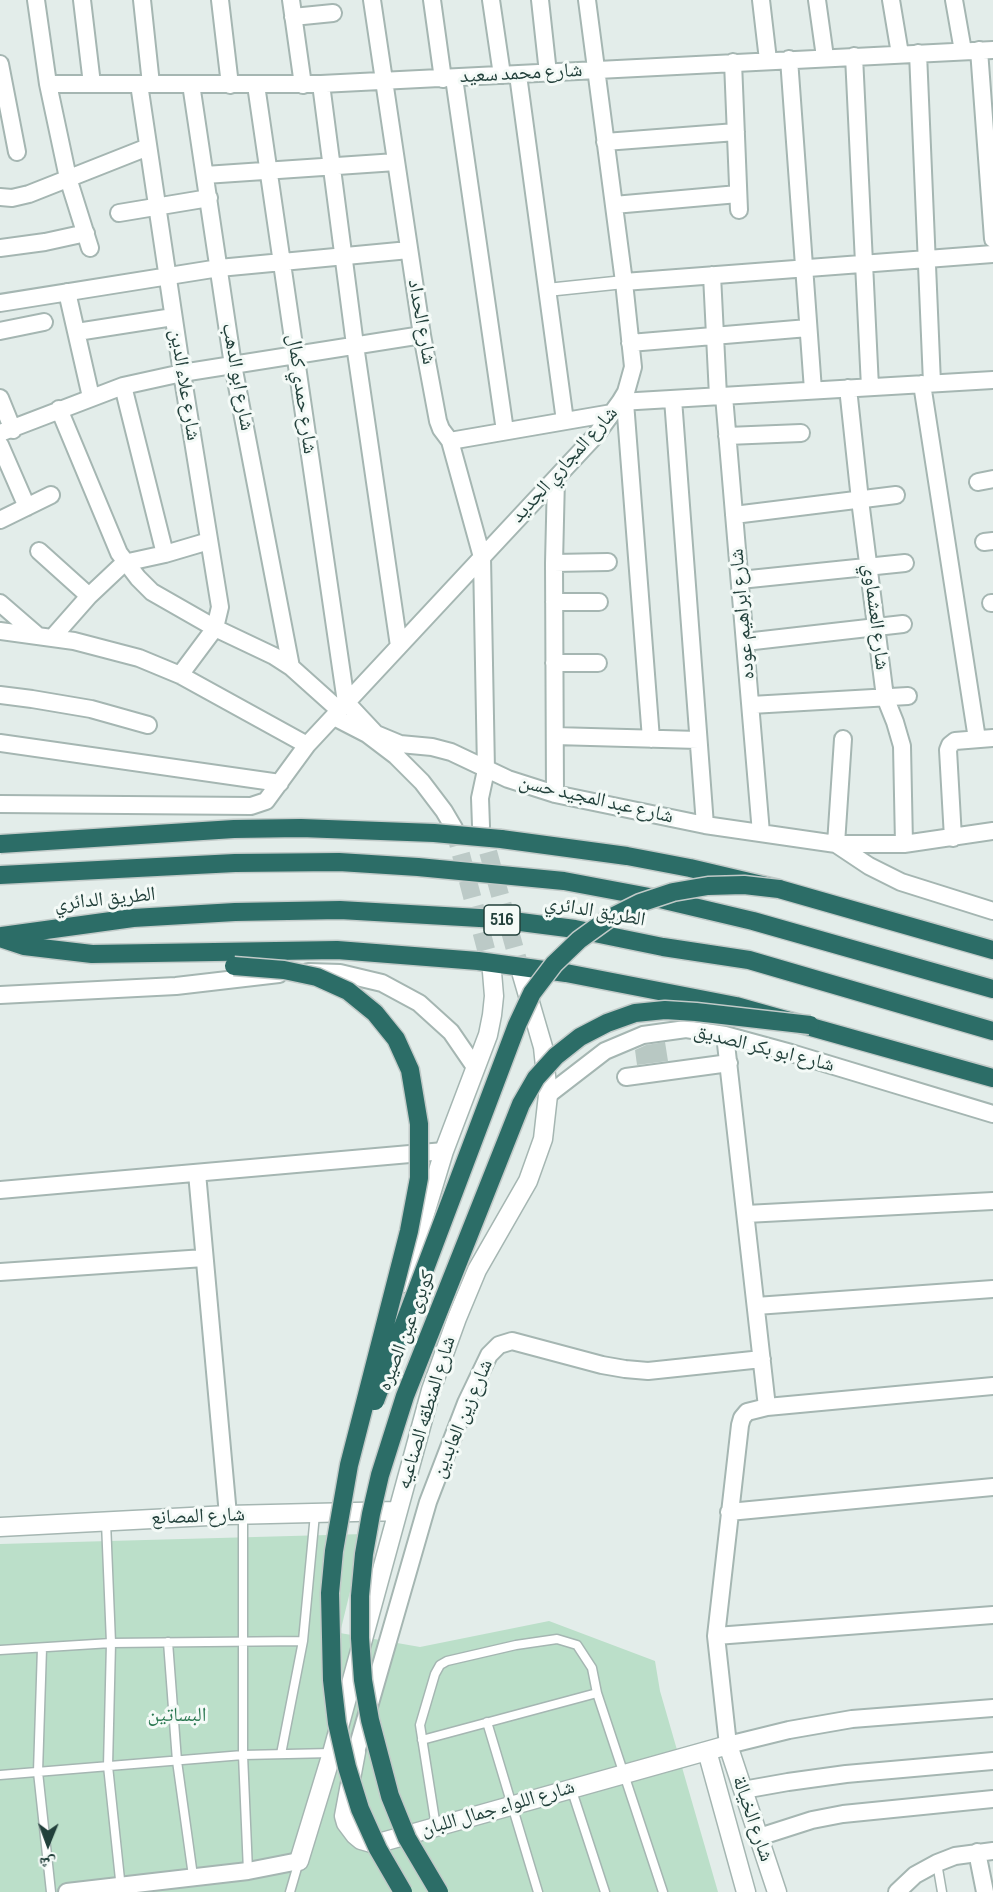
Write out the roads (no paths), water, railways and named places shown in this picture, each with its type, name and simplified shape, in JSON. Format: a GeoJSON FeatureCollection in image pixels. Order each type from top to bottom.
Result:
{"type":"FeatureCollection","features":[{"type":"Feature","properties":{"kind":"highway"},"geometry":{"type":"LineString","coordinates":[[0,844],[234,829],[301,828],[412,832],[511,841],[627,856],[690,868],[779,889],[993,950]]}},
{"type":"Feature","properties":{"kind":"highway","name":"الطريق الدائري"},"geometry":{"type":"LineString","coordinates":[[0,875],[235,863],[339,862],[564,881],[660,899],[753,921],[993,989]]}},
{"type":"Feature","properties":{"kind":"highway"},"geometry":{"type":"LineString","coordinates":[[349,1465],[517,1025],[532,993],[554,964],[579,940],[608,920],[640,903],[673,892],[708,886],[744,885],[779,889]]}},
{"type":"Feature","properties":{"kind":"highway","name":"الطريق الدائري"},"geometry":{"type":"LineString","coordinates":[[0,937],[133,918],[235,912],[340,910],[497,919],[575,928],[663,947],[749,960],[993,1031]]}},
{"type":"Feature","properties":{"kind":"highway"},"geometry":{"type":"LineString","coordinates":[[0,937],[46,949],[115,954],[337,950],[478,961],[578,975],[680,993],[810,1025],[993,1078]]}},
{"type":"Feature","properties":{"kind":"highway","name":"كوبرى عين الصيره"},"geometry":{"type":"LineString","coordinates":[[115,954],[185,963],[284,970],[317,977],[348,992],[375,1013],[396,1039],[410,1070],[419,1124],[419,1178],[409,1231],[349,1465],[334,1551],[330,1593],[332,1680],[337,1723],[360,1809],[378,1849],[403,1892]]}},
{"type":"Feature","properties":{"kind":"highway","name":"كوبرى عين الصيره"},"geometry":{"type":"LineString","coordinates":[[439,1892],[407,1838],[390,1796],[370,1720],[363,1680],[360,1638],[360,1596],[364,1554],[378,1485],[405,1396],[521,1104],[536,1078],[556,1056],[580,1037],[607,1023],[636,1013],[666,1010],[696,1012],[810,1025]]}},
{"type":"Feature","properties":{"kind":"street"},"geometry":{"type":"LineString","coordinates":[[0,248],[45,242],[88,241],[68,178],[48,84],[36,0]]}},
{"type":"Feature","properties":{"kind":"street"},"geometry":{"type":"LineString","coordinates":[[82,0],[92,84]]}},
{"type":"Feature","properties":{"kind":"street","name":"شارع علاء الدين"},"geometry":{"type":"LineString","coordinates":[[142,0],[148,147],[220,607],[215,628],[180,675]]}},
{"type":"Feature","properties":{"kind":"street"},"geometry":{"type":"LineString","coordinates":[[220,0],[230,85]]}},
{"type":"Feature","properties":{"kind":"street"},"geometry":{"type":"LineString","coordinates":[[291,0],[303,85]]}},
{"type":"Feature","properties":{"kind":"street","name":"شارع الحداد"},"geometry":{"type":"LineString","coordinates":[[372,0],[422,335],[438,421],[450,441],[482,557],[486,770],[480,798],[481,826]]}},
{"type":"Feature","properties":{"kind":"street"},"geometry":{"type":"LineString","coordinates":[[432,0],[448,79],[505,431]]}},
{"type":"Feature","properties":{"kind":"street"},"geometry":{"type":"LineString","coordinates":[[491,0],[510,75],[547,290],[565,421]]}},
{"type":"Feature","properties":{"kind":"street"},"geometry":{"type":"LineString","coordinates":[[540,0],[548,73]]}},
{"type":"Feature","properties":{"kind":"street","name":"شارع المجاري الجديد"},"geometry":{"type":"LineString","coordinates":[[0,804],[251,806],[262,804],[270,798],[307,745],[596,435],[619,406],[626,392],[633,367],[587,0]]}},
{"type":"Feature","properties":{"kind":"street"},"geometry":{"type":"LineString","coordinates":[[761,0],[768,60]]}},
{"type":"Feature","properties":{"kind":"street"},"geometry":{"type":"LineString","coordinates":[[817,0],[825,57]]}},
{"type":"Feature","properties":{"kind":"street"},"geometry":{"type":"LineString","coordinates":[[891,0],[900,54]]}},
{"type":"Feature","properties":{"kind":"street"},"geometry":{"type":"LineString","coordinates":[[954,0],[978,50],[993,239]]}},
{"type":"Feature","properties":{"kind":"street"},"geometry":{"type":"LineString","coordinates":[[293,17],[333,13]]}},
{"type":"Feature","properties":{"kind":"street","name":"شارع محمد سعيد"},"geometry":{"type":"LineString","coordinates":[[48,84],[303,85],[978,50]]}},
{"type":"Feature","properties":{"kind":"street"},"geometry":{"type":"LineString","coordinates":[[918,52],[927,259],[927,384],[985,738],[955,741],[948,750],[953,838]]}},
{"type":"Feature","properties":{"kind":"street"},"geometry":{"type":"LineString","coordinates":[[855,56],[870,387]]}},
{"type":"Feature","properties":{"kind":"street"},"geometry":{"type":"LineString","coordinates":[[789,59],[813,390]]}},
{"type":"Feature","properties":{"kind":"street"},"geometry":{"type":"LineString","coordinates":[[614,205],[738,202],[733,62]]}},
{"type":"Feature","properties":{"kind":"street"},"geometry":{"type":"LineString","coordinates":[[0,64],[5,117],[17,152]]}},
{"type":"Feature","properties":{"kind":"street","name":"شارع ابو الدهب"},"geometry":{"type":"LineString","coordinates":[[192,84],[233,365],[291,667]]}},
{"type":"Feature","properties":{"kind":"street"},"geometry":{"type":"LineString","coordinates":[[321,84],[355,345],[399,646]]}},
{"type":"Feature","properties":{"kind":"street","name":"شارع حمدي كمال"},"geometry":{"type":"LineString","coordinates":[[256,85],[280,261],[296,355],[340,710]]}},
{"type":"Feature","properties":{"kind":"street"},"geometry":{"type":"LineString","coordinates":[[605,142],[736,132]]}},
{"type":"Feature","properties":{"kind":"street"},"geometry":{"type":"LineString","coordinates":[[0,197],[20,197],[148,147]]}},
{"type":"Feature","properties":{"kind":"street"},"geometry":{"type":"LineString","coordinates":[[205,175],[396,162]]}},
{"type":"Feature","properties":{"kind":"street"},"geometry":{"type":"LineString","coordinates":[[119,213],[209,198]]}},
{"type":"Feature","properties":{"kind":"street"},"geometry":{"type":"LineString","coordinates":[[0,303],[219,268],[409,250]]}},
{"type":"Feature","properties":{"kind":"street"},"geometry":{"type":"LineString","coordinates":[[547,290],[993,254]]}},
{"type":"Feature","properties":{"kind":"street","name":"شارع ابراهيم عوده"},"geometry":{"type":"LineString","coordinates":[[711,275],[761,833]]}},
{"type":"Feature","properties":{"kind":"street"},"geometry":{"type":"LineString","coordinates":[[67,292],[91,397]]}},
{"type":"Feature","properties":{"kind":"street"},"geometry":{"type":"LineString","coordinates":[[76,332],[173,316]]}},
{"type":"Feature","properties":{"kind":"street"},"geometry":{"type":"LineString","coordinates":[[0,332],[44,322]]}},
{"type":"Feature","properties":{"kind":"street"},"geometry":{"type":"LineString","coordinates":[[630,342],[808,328]]}},
{"type":"Feature","properties":{"kind":"street"},"geometry":{"type":"LineString","coordinates":[[0,398],[6,431],[123,386],[182,373],[422,335]]}},
{"type":"Feature","properties":{"kind":"street"},"geometry":{"type":"LineString","coordinates":[[450,441],[565,421],[619,406],[673,399],[993,380]]}},
{"type":"Feature","properties":{"kind":"street"},"geometry":{"type":"LineString","coordinates":[[123,386],[165,554]]}},
{"type":"Feature","properties":{"kind":"street","name":"شارع العشماوي"},"geometry":{"type":"LineString","coordinates":[[848,388],[885,697],[902,746],[904,844]]}},
{"type":"Feature","properties":{"kind":"street"},"geometry":{"type":"LineString","coordinates":[[673,399],[705,825]]}},
{"type":"Feature","properties":{"kind":"street"},"geometry":{"type":"LineString","coordinates":[[619,406],[651,739]]}},
{"type":"Feature","properties":{"kind":"street"},"geometry":{"type":"LineString","coordinates":[[59,409],[124,562],[152,591],[215,628],[274,656],[291,667],[366,734],[396,756],[422,782],[454,828]]}},
{"type":"Feature","properties":{"kind":"street"},"geometry":{"type":"LineString","coordinates":[[727,436],[801,433]]}},
{"type":"Feature","properties":{"kind":"street"},"geometry":{"type":"LineString","coordinates":[[0,445],[27,507]]}},
{"type":"Feature","properties":{"kind":"street"},"geometry":{"type":"LineString","coordinates":[[555,794],[556,478]]}},
{"type":"Feature","properties":{"kind":"street"},"geometry":{"type":"LineString","coordinates":[[0,520],[51,495]]}},
{"type":"Feature","properties":{"kind":"street"},"geometry":{"type":"LineString","coordinates":[[734,515],[896,495]]}},
{"type":"Feature","properties":{"kind":"street"},"geometry":{"type":"LineString","coordinates":[[45,636],[124,562],[165,554],[209,541]]}},
{"type":"Feature","properties":{"kind":"street"},"geometry":{"type":"LineString","coordinates":[[39,551],[89,596]]}},
{"type":"Feature","properties":{"kind":"street"},"geometry":{"type":"LineString","coordinates":[[554,563],[608,562]]}},
{"type":"Feature","properties":{"kind":"street"},"geometry":{"type":"LineString","coordinates":[[740,580],[905,563]]}},
{"type":"Feature","properties":{"kind":"street"},"geometry":{"type":"LineString","coordinates":[[554,602],[599,602]]}},
{"type":"Feature","properties":{"kind":"street"},"geometry":{"type":"LineString","coordinates":[[0,603],[45,636]]}},
{"type":"Feature","properties":{"kind":"street"},"geometry":{"type":"LineString","coordinates":[[745,642],[903,624]]}},
{"type":"Feature","properties":{"kind":"street"},"geometry":{"type":"LineString","coordinates":[[0,631],[45,636],[118,651],[180,675],[307,745]]}},
{"type":"Feature","properties":{"kind":"street"},"geometry":{"type":"LineString","coordinates":[[554,663],[598,663]]}},
{"type":"Feature","properties":{"kind":"street"},"geometry":{"type":"LineString","coordinates":[[0,695],[91,709],[148,725]]}},
{"type":"Feature","properties":{"kind":"street"},"geometry":{"type":"LineString","coordinates":[[751,705],[908,696]]}},
{"type":"Feature","properties":{"kind":"street","name":"شارع عبد المجيد حسن"},"geometry":{"type":"LineString","coordinates":[[340,710],[388,740],[451,752],[508,779],[555,794],[705,825],[836,844],[904,844],[993,831]]}},
{"type":"Feature","properties":{"kind":"street"},"geometry":{"type":"LineString","coordinates":[[555,736],[699,740]]}},
{"type":"Feature","properties":{"kind":"street"},"geometry":{"type":"LineString","coordinates":[[843,739],[836,844],[869,866],[901,882],[993,911]]}},
{"type":"Feature","properties":{"kind":"street"},"geometry":{"type":"LineString","coordinates":[[0,743],[280,783]]}},
{"type":"Feature","properties":{"kind":"street"},"geometry":{"type":"LineString","coordinates":[[940,896],[993,899]]}},
{"type":"Feature","properties":{"kind":"street"},"geometry":{"type":"LineString","coordinates":[[0,995],[206,983],[298,971],[340,973],[382,983],[419,1004],[451,1032],[475,1067]]}},
{"type":"Feature","properties":{"kind":"street"},"geometry":{"type":"LineString","coordinates":[[324,1514],[444,1151],[488,1035],[494,996],[492,972]]}},
{"type":"Feature","properties":{"kind":"street","name":"شارع المنطقه الصناعيه"},"geometry":{"type":"LineString","coordinates":[[299,1860],[332,1753],[431,1390],[477,1270],[528,1180],[543,1139],[548,1095],[543,1047],[522,975]]}},
{"type":"Feature","properties":{"kind":"street","name":"شارع ابو بكر الصديق"},"geometry":{"type":"LineString","coordinates":[[548,1095],[605,1051],[643,1035],[686,1029],[725,1035],[791,1053],[993,1114]]}},
{"type":"Feature","properties":{"kind":"street"},"geometry":{"type":"LineString","coordinates":[[725,1035],[767,1407]]}},
{"type":"Feature","properties":{"kind":"street"},"geometry":{"type":"LineString","coordinates":[[626,1077],[729,1063]]}},
{"type":"Feature","properties":{"kind":"street"},"geometry":{"type":"LineString","coordinates":[[0,1190],[444,1151]]}},
{"type":"Feature","properties":{"kind":"street"},"geometry":{"type":"LineString","coordinates":[[196,1173],[235,1515]]}},
{"type":"Feature","properties":{"kind":"street"},"geometry":{"type":"LineString","coordinates":[[746,1214],[993,1201]]}},
{"type":"Feature","properties":{"kind":"street"},"geometry":{"type":"LineString","coordinates":[[0,1272],[204,1258]]}},
{"type":"Feature","properties":{"kind":"street"},"geometry":{"type":"LineString","coordinates":[[756,1306],[993,1288]]}},
{"type":"Feature","properties":{"kind":"street","name":"شارع زين العابدين"},"geometry":{"type":"LineString","coordinates":[[356,1752],[428,1502],[466,1403],[489,1355],[499,1345],[512,1341],[625,1370],[648,1371],[762,1359]]}},
{"type":"Feature","properties":{"kind":"street"},"geometry":{"type":"LineString","coordinates":[[993,1386],[767,1407],[747,1412],[742,1418],[716,1636],[728,1746],[789,1730],[852,1719],[993,1708]]}},
{"type":"Feature","properties":{"kind":"street"},"geometry":{"type":"LineString","coordinates":[[729,1512],[993,1487]]}},
{"type":"Feature","properties":{"kind":"street","name":"شارع المصانع"},"geometry":{"type":"LineString","coordinates":[[0,1527],[235,1515],[397,1511]]}},
{"type":"Feature","properties":{"kind":"street"},"geometry":{"type":"LineString","coordinates":[[716,1636],[993,1615]]}},
{"type":"Feature","properties":{"kind":"street","name":"شارع اللواء جمال اللبان"},"geometry":{"type":"LineString","coordinates":[[356,1752],[344,1816],[355,1835],[361,1840],[375,1844],[623,1773],[728,1746]]}},
{"type":"Feature","properties":{"kind":"street","name":"شارع الخيالة"},"geometry":{"type":"LineString","coordinates":[[728,1746],[777,1892]]}},
{"type":"Feature","properties":{"kind":"street","name":"شارع الخيالة"},"geometry":{"type":"LineString","coordinates":[[706,1751],[746,1892]]}},
{"type":"Feature","properties":{"kind":"street"},"geometry":{"type":"LineString","coordinates":[[332,1753],[356,1752]]}},
{"type":"Feature","properties":{"kind":"street"},"geometry":{"type":"LineString","coordinates":[[743,1790],[846,1774],[993,1761]]}},
{"type":"Feature","properties":{"kind":"street"},"geometry":{"type":"LineString","coordinates":[[759,1837],[812,1820],[843,1814],[993,1799]]}},
{"type":"Feature","properties":{"kind":"street"},"geometry":{"type":"LineString","coordinates":[[897,1892],[915,1875],[937,1863],[955,1856],[985,1852],[985,1892]]}},
{"type":"Feature","properties":{"kind":"street"},"geometry":{"type":"LineString","coordinates":[[67,1892],[121,1889],[193,1876],[248,1871],[299,1860]]}},
{"type":"Feature","properties":{"kind":"lane"},"geometry":{"type":"LineString","coordinates":[[281,1754],[324,1514]]}},
{"type":"Feature","properties":{"kind":"lane"},"geometry":{"type":"LineString","coordinates":[[235,1515],[244,1641],[243,1755],[248,1871]]}},
{"type":"Feature","properties":{"kind":"lane"},"geometry":{"type":"LineString","coordinates":[[106,1521],[111,1642],[108,1766],[121,1889]]}},
{"type":"Feature","properties":{"kind":"lane"},"geometry":{"type":"LineString","coordinates":[[436,1827],[420,1725],[435,1674],[440,1665],[447,1660],[557,1639],[577,1645],[592,1668],[597,1693],[663,1892]]}},
{"type":"Feature","properties":{"kind":"lane"},"geometry":{"type":"LineString","coordinates":[[0,1650],[111,1642],[303,1641]]}},
{"type":"Feature","properties":{"kind":"lane"},"geometry":{"type":"LineString","coordinates":[[168,1642],[177,1761],[193,1876]]}},
{"type":"Feature","properties":{"kind":"lane"},"geometry":{"type":"LineString","coordinates":[[42,1648],[38,1772],[51,1892]]}},
{"type":"Feature","properties":{"kind":"lane"},"geometry":{"type":"LineString","coordinates":[[422,1740],[597,1693]]}},
{"type":"Feature","properties":{"kind":"lane"},"geometry":{"type":"LineString","coordinates":[[487,1722],[538,1892]]}},
{"type":"Feature","properties":{"kind":"lane"},"geometry":{"type":"LineString","coordinates":[[0,1775],[243,1755],[332,1753]]}},
{"type":"Feature","properties":{"kind":"lane"},"geometry":{"type":"LineString","coordinates":[[572,1788],[605,1892]]}},
{"type":"Feature","properties":{"kind":"lane"},"geometry":{"type":"LineString","coordinates":[[290,1892],[299,1860]]}},
{"type":"Feature","properties":{"kind":"lane"},"geometry":{"type":"LineString","coordinates":[[937,1863],[942,1892]]}},
{"type":"Feature","properties":{"kind":"tunnel"},"geometry":{"type":"LineString","coordinates":[[481,826],[522,975]]}},
{"type":"Feature","properties":{"kind":"tunnel"},"geometry":{"type":"LineString","coordinates":[[454,828],[492,972]]}},
{"type":"Feature","properties":{"kind":"park label","name":"البساتين"},"geometry":{"type":"Point","coordinates":[177,1716]}}]}
